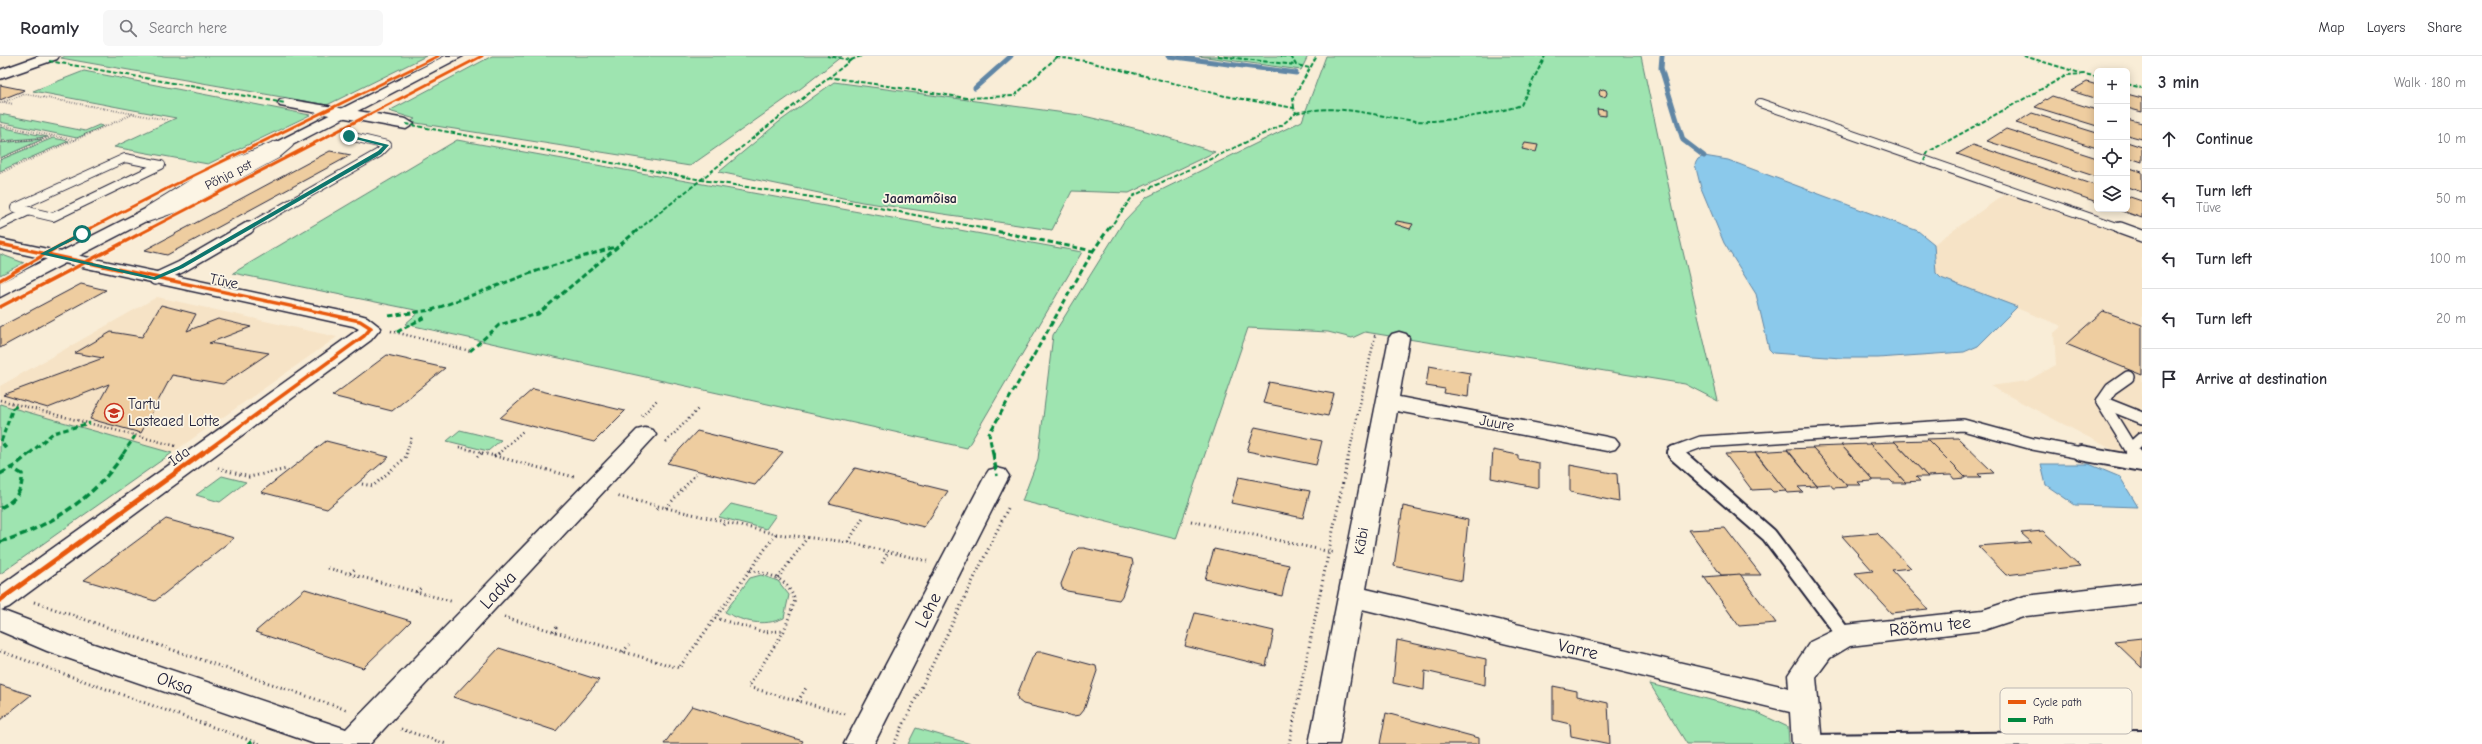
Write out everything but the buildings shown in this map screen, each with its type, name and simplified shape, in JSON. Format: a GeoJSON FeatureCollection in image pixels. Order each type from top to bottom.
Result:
{"type":"FeatureCollection","features":[{"type":"Feature","properties":{"kind":"street"},"geometry":{"type":"LineString","coordinates":[[0,75],[52,56]]}},
{"type":"Feature","properties":{"kind":"street","name":"Põhja pst"},"geometry":{"type":"LineString","coordinates":[[0,290],[132,224],[456,56]]}},
{"type":"Feature","properties":{"kind":"street"},"geometry":{"type":"LineString","coordinates":[[285,103],[406,124]]}},
{"type":"Feature","properties":{"kind":"street","name":"Tüve"},"geometry":{"type":"LineString","coordinates":[[0,244],[62,259],[360,322],[384,329]]}},
{"type":"Feature","properties":{"kind":"street","name":"Ida"},"geometry":{"type":"LineString","coordinates":[[0,600],[364,336],[384,329]]}},
{"type":"Feature","properties":{"kind":"street","name":"Käbi"},"geometry":{"type":"LineString","coordinates":[[1324,744],[1398,339]]}},
{"type":"Feature","properties":{"kind":"street","name":"Juure"},"geometry":{"type":"LineString","coordinates":[[1387,402],[1607,444]]}},
{"type":"Feature","properties":{"kind":"street","name":"Ladva"},"geometry":{"type":"LineString","coordinates":[[351,744],[375,721],[645,435]]}},
{"type":"Feature","properties":{"kind":"street","name":"Lehe"},"geometry":{"type":"LineString","coordinates":[[859,744],[997,476]]}},
{"type":"Feature","properties":{"kind":"street","name":"Rõõmu tee"},"geometry":{"type":"LineString","coordinates":[[1807,743],[1802,675],[1820,650],[1845,636],[1984,620],[2025,606],[2142,593]]}},
{"type":"Feature","properties":{"kind":"street","name":"Varre"},"geometry":{"type":"LineString","coordinates":[[1351,596],[1625,660],[1804,704]]}},
{"type":"Feature","properties":{"kind":"street","name":"Oksa"},"geometry":{"type":"LineString","coordinates":[[0,620],[57,642],[351,744]]}},
{"type":"Feature","properties":{"kind":"lane"},"geometry":{"type":"LineString","coordinates":[[1760,103],[2142,236]]}},
{"type":"Feature","properties":{"kind":"lane"},"geometry":{"type":"LineString","coordinates":[[155,279],[181,267],[379,152],[387,145],[349,136]]}},
{"type":"Feature","properties":{"kind":"lane"},"geometry":{"type":"LineString","coordinates":[[0,225],[29,211],[53,217],[161,165],[125,158],[15,208],[29,211]]}},
{"type":"Feature","properties":{"kind":"lane"},"geometry":{"type":"LineString","coordinates":[[2102,402],[2111,389],[2128,377]]}},
{"type":"Feature","properties":{"kind":"lane"},"geometry":{"type":"LineString","coordinates":[[2102,402],[2142,418]]}},
{"type":"Feature","properties":{"kind":"lane"},"geometry":{"type":"LineString","coordinates":[[2102,402],[2136,457],[2142,463]]}},
{"type":"Feature","properties":{"kind":"lane"},"geometry":{"type":"LineString","coordinates":[[1845,636],[1769,535],[1674,452],[1701,442],[1962,425],[2033,444],[2142,463]]}},
{"type":"Feature","properties":{"kind":"lane"},"geometry":{"type":"LineString","coordinates":[[2131,448],[2142,438]]}},
{"type":"Feature","properties":{"kind":"lane"},"geometry":{"type":"LineString","coordinates":[[1807,743],[2142,738]]}},
{"type":"Feature","properties":{"kind":"path"},"geometry":{"type":"LineString","coordinates":[[0,103],[25,94],[167,120]]}},
{"type":"Feature","properties":{"kind":"path"},"geometry":{"type":"LineString","coordinates":[[4,102],[13,104]]}},
{"type":"Feature","properties":{"kind":"path"},"geometry":{"type":"LineString","coordinates":[[0,173],[134,114]]}},
{"type":"Feature","properties":{"kind":"path"},"geometry":{"type":"LineString","coordinates":[[0,125],[75,140]]}},
{"type":"Feature","properties":{"kind":"path"},"geometry":{"type":"LineString","coordinates":[[0,159],[54,136]]}},
{"type":"Feature","properties":{"kind":"path"},"geometry":{"type":"LineString","coordinates":[[0,142],[50,138]]}},
{"type":"Feature","properties":{"kind":"path"},"geometry":{"type":"LineString","coordinates":[[384,329],[470,351]]}},
{"type":"Feature","properties":{"kind":"path"},"geometry":{"type":"LineString","coordinates":[[1289,744],[1327,552],[1375,336],[1398,339]]}},
{"type":"Feature","properties":{"kind":"path"},"geometry":{"type":"LineString","coordinates":[[0,400],[180,447]]}},
{"type":"Feature","properties":{"kind":"path"},"geometry":{"type":"LineString","coordinates":[[495,456],[524,430]]}},
{"type":"Feature","properties":{"kind":"path"},"geometry":{"type":"LineString","coordinates":[[362,484],[373,486],[405,458],[412,436]]}},
{"type":"Feature","properties":{"kind":"path"},"geometry":{"type":"LineString","coordinates":[[459,447],[581,479]]}},
{"type":"Feature","properties":{"kind":"path"},"geometry":{"type":"LineString","coordinates":[[477,457],[482,453]]}},
{"type":"Feature","properties":{"kind":"path"},"geometry":{"type":"LineString","coordinates":[[210,466],[249,477],[287,469]]}},
{"type":"Feature","properties":{"kind":"path"},"geometry":{"type":"LineString","coordinates":[[537,472],[540,469]]}},
{"type":"Feature","properties":{"kind":"path"},"geometry":{"type":"LineString","coordinates":[[666,508],[696,474]]}},
{"type":"Feature","properties":{"kind":"path"},"geometry":{"type":"LineString","coordinates":[[616,496],[776,534],[848,542],[929,561]]}},
{"type":"Feature","properties":{"kind":"path"},"geometry":{"type":"LineString","coordinates":[[894,744],[1009,506]]}},
{"type":"Feature","properties":{"kind":"path"},"geometry":{"type":"LineString","coordinates":[[848,542],[864,516]]}},
{"type":"Feature","properties":{"kind":"path"},"geometry":{"type":"LineString","coordinates":[[1191,521],[1358,558]]}},
{"type":"Feature","properties":{"kind":"path"},"geometry":{"type":"LineString","coordinates":[[723,525],[726,522]]}},
{"type":"Feature","properties":{"kind":"path"},"geometry":{"type":"LineString","coordinates":[[503,617],[679,668],[776,534]]}},
{"type":"Feature","properties":{"kind":"path"},"geometry":{"type":"LineString","coordinates":[[778,578],[807,538]]}},
{"type":"Feature","properties":{"kind":"path"},"geometry":{"type":"LineString","coordinates":[[882,563],[888,552]]}},
{"type":"Feature","properties":{"kind":"path"},"geometry":{"type":"LineString","coordinates":[[328,568],[458,604]]}},
{"type":"Feature","properties":{"kind":"path"},"geometry":{"type":"LineString","coordinates":[[350,574],[356,568]]}},
{"type":"Feature","properties":{"kind":"path"},"geometry":{"type":"LineString","coordinates":[[750,570],[782,579],[791,590],[795,600],[784,631],[748,687],[846,714]]}},
{"type":"Feature","properties":{"kind":"path"},"geometry":{"type":"LineString","coordinates":[[416,592],[422,586]]}},
{"type":"Feature","properties":{"kind":"path"},"geometry":{"type":"LineString","coordinates":[[37,596],[30,601],[375,721],[446,744]]}},
{"type":"Feature","properties":{"kind":"path"},"geometry":{"type":"LineString","coordinates":[[715,618],[764,632],[784,631]]}},
{"type":"Feature","properties":{"kind":"path"},"geometry":{"type":"LineString","coordinates":[[553,632],[558,625]]}},
{"type":"Feature","properties":{"kind":"path"},"geometry":{"type":"LineString","coordinates":[[623,652],[629,645]]}},
{"type":"Feature","properties":{"kind":"path"},"geometry":{"type":"LineString","coordinates":[[0,651],[260,744]]}},
{"type":"Feature","properties":{"kind":"path"},"geometry":{"type":"LineString","coordinates":[[798,701],[806,688]]}},
{"type":"Feature","properties":{"kind":"shaded area"},"geometry":{"type":"Polygon","coordinates":[[[2005,194],[2142,241],[2142,465],[1990,386],[2027,381],[2056,365],[2054,333],[2062,326],[1941,278],[1936,273],[1934,244],[2005,194]]]}},
{"type":"Feature","properties":{"kind":"shaded area","name":"Tartu Lasteaed Lotte"},"geometry":{"type":"Polygon","coordinates":[[[157,297],[337,337],[0,574],[0,386],[157,297]]]}},
{"type":"Feature","properties":{"kind":"green space"},"geometry":{"type":"Polygon","coordinates":[[[65,56],[426,56],[327,105],[61,58],[65,56]]]}},
{"type":"Feature","properties":{"kind":"green space"},"geometry":{"type":"Polygon","coordinates":[[[492,56],[842,56],[800,89],[690,166],[410,122],[415,119],[389,111],[492,56]]]}},
{"type":"Feature","properties":{"kind":"green space"},"geometry":{"type":"Polygon","coordinates":[[[1199,56],[1308,56],[1301,70],[1199,56]]]}},
{"type":"Feature","properties":{"kind":"green space"},"geometry":{"type":"Polygon","coordinates":[[[1326,56],[1641,56],[1677,226],[1718,401],[1685,384],[1365,332],[1352,338],[1328,332],[1248,328],[1176,539],[1022,501],[1038,459],[1053,335],[1124,221],[1147,197],[1302,121],[1326,56]]]}},
{"type":"Feature","properties":{"kind":"green space"},"geometry":{"type":"Polygon","coordinates":[[[84,71],[310,115],[208,164],[114,147],[176,118],[33,91],[84,71]]]}},
{"type":"Feature","properties":{"kind":"green space"},"geometry":{"type":"Polygon","coordinates":[[[834,82],[1080,115],[1146,131],[1215,152],[1129,193],[1072,191],[1052,230],[862,202],[719,172],[779,122],[834,82]]]}},
{"type":"Feature","properties":{"kind":"green space"},"geometry":{"type":"Polygon","coordinates":[[[0,114],[85,131],[99,125],[103,126],[77,138],[0,122],[0,114]]]}},
{"type":"Feature","properties":{"kind":"green space"},"geometry":{"type":"Polygon","coordinates":[[[0,127],[48,137],[1,141],[0,127]]]}},
{"type":"Feature","properties":{"kind":"green space"},"geometry":{"type":"Polygon","coordinates":[[[53,138],[69,141],[0,171],[0,160],[53,138]]]}},
{"type":"Feature","properties":{"kind":"green space"},"geometry":{"type":"Polygon","coordinates":[[[43,139],[0,158],[0,143],[43,139]]]}},
{"type":"Feature","properties":{"kind":"green space"},"geometry":{"type":"Polygon","coordinates":[[[457,140],[1082,252],[967,448],[405,324],[420,311],[233,273],[457,140]]]}},
{"type":"Feature","properties":{"kind":"green space"},"geometry":{"type":"Polygon","coordinates":[[[0,254],[24,263],[0,275],[0,254]]]}},
{"type":"Feature","properties":{"kind":"green space"},"geometry":{"type":"Polygon","coordinates":[[[0,404],[13,408],[172,453],[0,574],[0,404]]]}},
{"type":"Feature","properties":{"kind":"green space"},"geometry":{"type":"Polygon","coordinates":[[[460,430],[501,440],[488,451],[447,441],[460,430]]]}},
{"type":"Feature","properties":{"kind":"green space"},"geometry":{"type":"Polygon","coordinates":[[[222,476],[246,482],[220,502],[196,495],[222,476]]]}},
{"type":"Feature","properties":{"kind":"green space"},"geometry":{"type":"Polygon","coordinates":[[[731,504],[776,515],[766,529],[719,517],[731,504]]]}},
{"type":"Feature","properties":{"kind":"green space"},"geometry":{"type":"Polygon","coordinates":[[[761,575],[778,581],[789,595],[784,618],[776,621],[761,623],[746,621],[725,612],[750,578],[761,575]]]}},
{"type":"Feature","properties":{"kind":"green space"},"geometry":{"type":"Polygon","coordinates":[[[1650,684],[1756,712],[1788,727],[1789,744],[1687,744],[1650,684]]]}},
{"type":"Feature","properties":{"kind":"green space"},"geometry":{"type":"Polygon","coordinates":[[[916,728],[971,744],[908,744],[916,728]]]}},
{"type":"Feature","properties":{"kind":"water"},"geometry":{"type":"Polygon","coordinates":[[[1704,156],[1728,160],[1918,231],[1934,244],[1936,273],[1941,278],[2017,307],[1978,346],[1964,352],[1878,358],[1841,358],[1773,353],[1769,349],[1756,294],[1724,243],[1701,188],[1695,164],[1698,159],[1704,156]]]}},
{"type":"Feature","properties":{"kind":"water"},"geometry":{"type":"Polygon","coordinates":[[[2041,464],[2089,464],[2120,477],[2138,507],[2075,505],[2046,485],[2041,464]]]}},
{"type":"Feature","properties":{"kind":"waterway"},"geometry":{"type":"LineString","coordinates":[[975,88],[1011,56]]}},
{"type":"Feature","properties":{"kind":"waterway"},"geometry":{"type":"LineString","coordinates":[[1168,56],[1296,73]]}},
{"type":"Feature","properties":{"kind":"waterway"},"geometry":{"type":"LineString","coordinates":[[1662,56],[1661,68],[1683,140],[1704,156]]}},
{"type":"Feature","properties":{"kind":"marked path"},"geometry":{"type":"LineString","coordinates":[[470,351],[499,325],[538,314],[617,247],[851,60],[827,56]]}},
{"type":"Feature","properties":{"kind":"marked path"},"geometry":{"type":"LineString","coordinates":[[851,60],[861,56]]}},
{"type":"Feature","properties":{"kind":"marked path"},"geometry":{"type":"LineString","coordinates":[[828,77],[966,98],[1014,96],[1058,56]]}},
{"type":"Feature","properties":{"kind":"marked path"},"geometry":{"type":"LineString","coordinates":[[1218,56],[1296,65]]}},
{"type":"Feature","properties":{"kind":"marked path"},"geometry":{"type":"LineString","coordinates":[[1281,56],[1291,57]]}},
{"type":"Feature","properties":{"kind":"marked path"},"geometry":{"type":"LineString","coordinates":[[1291,56],[1296,65],[1310,68]]}},
{"type":"Feature","properties":{"kind":"marked path"},"geometry":{"type":"LineString","coordinates":[[1294,108],[1293,98],[1317,56]]}},
{"type":"Feature","properties":{"kind":"marked path"},"geometry":{"type":"LineString","coordinates":[[1296,113],[1318,108],[1335,108],[1418,121],[1506,111],[1521,105],[1545,56]]}},
{"type":"Feature","properties":{"kind":"marked path"},"geometry":{"type":"LineString","coordinates":[[2024,56],[2080,73]]}},
{"type":"Feature","properties":{"kind":"marked path"},"geometry":{"type":"LineString","coordinates":[[997,476],[989,434],[1093,251],[1133,196],[1282,125],[1296,113],[1294,108],[1225,96],[1085,61],[1056,57]]}},
{"type":"Feature","properties":{"kind":"marked path"},"geometry":{"type":"LineString","coordinates":[[49,61],[285,103]]}},
{"type":"Feature","properties":{"kind":"marked path"},"geometry":{"type":"LineString","coordinates":[[1924,161],[1928,152],[2067,75],[2085,74],[2094,76]]}},
{"type":"Feature","properties":{"kind":"marked path"},"geometry":{"type":"LineString","coordinates":[[2130,85],[2142,88]]}},
{"type":"Feature","properties":{"kind":"marked path"},"geometry":{"type":"LineString","coordinates":[[406,124],[702,180],[869,206],[1093,251]]}},
{"type":"Feature","properties":{"kind":"marked path"},"geometry":{"type":"LineString","coordinates":[[389,316],[432,310],[542,269],[615,247]]}},
{"type":"Feature","properties":{"kind":"marked path"},"geometry":{"type":"LineString","coordinates":[[397,332],[425,317]]}},
{"type":"Feature","properties":{"kind":"marked path"},"geometry":{"type":"LineString","coordinates":[[6,448],[1,442],[1,438],[13,408],[19,405]]}},
{"type":"Feature","properties":{"kind":"marked path"},"geometry":{"type":"LineString","coordinates":[[0,474],[16,465],[53,433],[90,423]]}},
{"type":"Feature","properties":{"kind":"marked path"},"geometry":{"type":"LineString","coordinates":[[0,542],[14,538],[42,525],[82,499],[105,479],[135,436]]}},
{"type":"Feature","properties":{"kind":"marked path"},"geometry":{"type":"LineString","coordinates":[[0,508],[6,506],[15,499],[22,486],[22,474],[12,468]]}},
{"type":"Feature","properties":{"kind":"marked path"},"geometry":{"type":"LineString","coordinates":[[249,744],[252,741]]}},
{"type":"Feature","properties":{"kind":"cycle path"},"geometry":{"type":"LineString","coordinates":[[0,280],[43,254],[170,187],[438,56]]}},
{"type":"Feature","properties":{"kind":"cycle path"},"geometry":{"type":"LineString","coordinates":[[0,307],[482,56]]}},
{"type":"Feature","properties":{"kind":"cycle path"},"geometry":{"type":"LineString","coordinates":[[0,244],[360,321],[371,328],[364,336],[0,600]]}},
{"type":"Feature","properties":{"kind":"place","name":"Tartu Lasteaed Lotte"},"geometry":{"type":"Point","coordinates":[114,413]}},
{"type":"Feature","properties":{"kind":"district","name":"Jaamamõisa"},"geometry":{"type":"Point","coordinates":[920,198]}},
{"type":"Feature","properties":{"kind":"route"},"geometry":{"type":"LineString","coordinates":[[82,234],[43,254],[155,279],[181,267],[379,152],[387,145],[349,136]]}}]}
